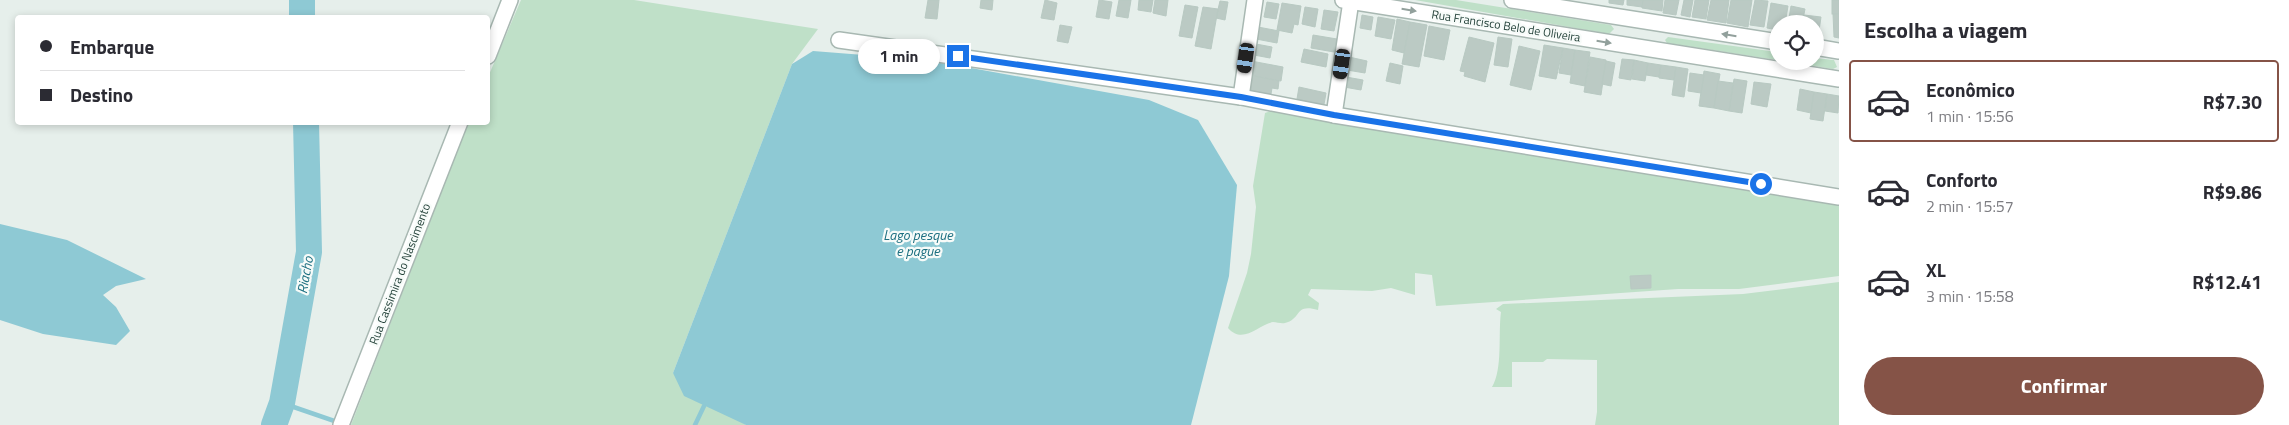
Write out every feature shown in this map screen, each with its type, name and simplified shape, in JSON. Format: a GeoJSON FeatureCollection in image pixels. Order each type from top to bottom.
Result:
{"type":"FeatureCollection","features":[{"type":"Feature","properties":{"kind":"street"},"geometry":{"type":"LineString","coordinates":[[490,51],[510,0]]}},
{"type":"Feature","properties":{"kind":"street"},"geometry":{"type":"LineString","coordinates":[[1241,97],[1255,0]]}},
{"type":"Feature","properties":{"kind":"street"},"geometry":{"type":"LineString","coordinates":[[1512,0],[1769,41]]}},
{"type":"Feature","properties":{"kind":"street"},"geometry":{"type":"LineString","coordinates":[[1334,115],[1353,1]]}},
{"type":"Feature","properties":{"kind":"street","name":"Rua Francisco Belo de Oliveira"},"geometry":{"type":"LineString","coordinates":[[1353,1],[1377,3],[1839,79]]}},
{"type":"Feature","properties":{"kind":"street"},"geometry":{"type":"LineString","coordinates":[[1633,46],[1638,40],[1640,33],[1636,20]]}},
{"type":"Feature","properties":{"kind":"street"},"geometry":{"type":"LineString","coordinates":[[1659,50],[1656,37],[1666,25]]}},
{"type":"Feature","properties":{"kind":"street"},"geometry":{"type":"LineString","coordinates":[[840,40],[1241,97],[1334,115],[1839,196]]}},
{"type":"Feature","properties":{"kind":"street"},"geometry":{"type":"LineString","coordinates":[[1824,49],[1839,51]]}},
{"type":"Feature","properties":{"kind":"street","name":"Rua Cassimira do Nascimento"},"geometry":{"type":"LineString","coordinates":[[341,425],[459,125]]}},
{"type":"Feature","properties":{"kind":"green space"},"geometry":{"type":"Polygon","coordinates":[[[521,0],[634,0],[818,29],[792,64],[673,373],[746,425],[351,425],[467,125],[490,125],[490,72],[521,0]]]}},
{"type":"Feature","properties":{"kind":"green space"},"geometry":{"type":"Polygon","coordinates":[[[1415,0],[1456,0],[1611,25],[1614,29],[1609,34],[1415,0]]]}},
{"type":"Feature","properties":{"kind":"green space"},"geometry":{"type":"Polygon","coordinates":[[[1668,37],[1769,51],[1769,59],[1667,43],[1665,40],[1668,37]]]}},
{"type":"Feature","properties":{"kind":"green space"},"geometry":{"type":"Polygon","coordinates":[[[1824,59],[1834,60],[1837,67],[1833,69],[1824,68],[1824,59]]]}},
{"type":"Feature","properties":{"kind":"green space"},"geometry":{"type":"Polygon","coordinates":[[[1273,110],[1839,192],[1839,276],[1739,289],[1678,289],[1436,306],[1432,275],[1415,273],[1415,295],[1391,288],[1372,291],[1311,289],[1308,295],[1319,303],[1318,310],[1310,308],[1301,310],[1290,321],[1284,323],[1273,322],[1239,335],[1228,328],[1247,273],[1251,254],[1256,207],[1253,186],[1265,113],[1273,110]]]}},
{"type":"Feature","properties":{"kind":"green space"},"geometry":{"type":"Polygon","coordinates":[[[1839,282],[1839,425],[1595,425],[1597,412],[1597,360],[1547,359],[1543,362],[1512,362],[1512,387],[1492,387],[1498,371],[1500,351],[1501,312],[1496,309],[1503,304],[1743,294],[1839,282]]]}},
{"type":"Feature","properties":{"kind":"water","name":"Lago pesque e pague"},"geometry":{"type":"Polygon","coordinates":[[[813,51],[927,60],[1149,100],[1198,120],[1237,185],[1229,276],[1191,425],[746,425],[684,396],[673,373],[792,64],[813,51]]]}},
{"type":"Feature","properties":{"kind":"water"},"geometry":{"type":"Polygon","coordinates":[[[0,224],[67,240],[146,279],[116,286],[103,295],[116,307],[130,331],[116,345],[43,334],[0,320],[0,224]]]}},
{"type":"Feature","properties":{"kind":"building"},"geometry":{"type":"Polygon","coordinates":[[[928,0],[939,0],[937,19],[925,18],[928,0]]]}},
{"type":"Feature","properties":{"kind":"building"},"geometry":{"type":"Polygon","coordinates":[[[981,0],[993,0],[992,10],[980,8],[981,0]]]}},
{"type":"Feature","properties":{"kind":"building"},"geometry":{"type":"Polygon","coordinates":[[[1045,0],[1057,3],[1054,20],[1041,18],[1045,0]]]}},
{"type":"Feature","properties":{"kind":"building"},"geometry":{"type":"Polygon","coordinates":[[[1099,0],[1112,2],[1109,19],[1096,17],[1099,0]]]}},
{"type":"Feature","properties":{"kind":"building"},"geometry":{"type":"Polygon","coordinates":[[[1119,0],[1131,0],[1128,18],[1116,16],[1119,0]]]}},
{"type":"Feature","properties":{"kind":"building"},"geometry":{"type":"Polygon","coordinates":[[[1139,0],[1153,0],[1151,12],[1138,10],[1139,0]]]}},
{"type":"Feature","properties":{"kind":"building"},"geometry":{"type":"Polygon","coordinates":[[[1155,0],[1168,0],[1166,16],[1153,13],[1155,0]]]}},
{"type":"Feature","properties":{"kind":"building"},"geometry":{"type":"Polygon","coordinates":[[[1609,0],[1624,0],[1623,5],[1609,3],[1609,0]]]}},
{"type":"Feature","properties":{"kind":"building"},"geometry":{"type":"Polygon","coordinates":[[[1627,0],[1643,0],[1642,7],[1627,5],[1627,0]]]}},
{"type":"Feature","properties":{"kind":"building"},"geometry":{"type":"Polygon","coordinates":[[[1643,0],[1663,0],[1662,11],[1642,8],[1643,0]]]}},
{"type":"Feature","properties":{"kind":"building"},"geometry":{"type":"Polygon","coordinates":[[[1665,0],[1679,0],[1676,15],[1663,13],[1665,0]]]}},
{"type":"Feature","properties":{"kind":"building"},"geometry":{"type":"Polygon","coordinates":[[[1684,0],[1693,0],[1690,17],[1681,15],[1684,0]]]}},
{"type":"Feature","properties":{"kind":"building"},"geometry":{"type":"Polygon","coordinates":[[[1695,0],[1709,0],[1706,19],[1692,17],[1695,0]]]}},
{"type":"Feature","properties":{"kind":"building"},"geometry":{"type":"Polygon","coordinates":[[[1711,0],[1729,0],[1726,23],[1707,20],[1711,0]]]}},
{"type":"Feature","properties":{"kind":"building"},"geometry":{"type":"Polygon","coordinates":[[[1731,0],[1752,0],[1748,27],[1727,23],[1731,0]]]}},
{"type":"Feature","properties":{"kind":"building"},"geometry":{"type":"Polygon","coordinates":[[[1755,0],[1768,1],[1764,27],[1750,25],[1755,0]]]}},
{"type":"Feature","properties":{"kind":"building"},"geometry":{"type":"Polygon","coordinates":[[[1832,0],[1839,0],[1839,14],[1832,14],[1832,0]]]}},
{"type":"Feature","properties":{"kind":"building"},"geometry":{"type":"Polygon","coordinates":[[[1220,1],[1228,2],[1225,20],[1216,18],[1220,1]]]}},
{"type":"Feature","properties":{"kind":"building"},"geometry":{"type":"Polygon","coordinates":[[[1267,2],[1279,4],[1276,19],[1264,17],[1267,2]]]}},
{"type":"Feature","properties":{"kind":"building"},"geometry":{"type":"Polygon","coordinates":[[[1282,3],[1301,6],[1298,25],[1294,24],[1292,33],[1277,30],[1282,3]]]}},
{"type":"Feature","properties":{"kind":"building"},"geometry":{"type":"Polygon","coordinates":[[[1771,3],[1788,6],[1786,15],[1769,15],[1771,3]]]}},
{"type":"Feature","properties":{"kind":"building"},"geometry":{"type":"Polygon","coordinates":[[[1185,5],[1198,7],[1192,38],[1179,36],[1185,5]]]}},
{"type":"Feature","properties":{"kind":"building"},"geometry":{"type":"Polygon","coordinates":[[[1791,6],[1805,9],[1804,15],[1790,15],[1791,6]]]}},
{"type":"Feature","properties":{"kind":"building"},"geometry":{"type":"Polygon","coordinates":[[[1203,7],[1218,9],[1211,49],[1195,46],[1203,7]]]}},
{"type":"Feature","properties":{"kind":"building"},"geometry":{"type":"Polygon","coordinates":[[[1305,7],[1318,9],[1315,27],[1302,24],[1305,7]]]}},
{"type":"Feature","properties":{"kind":"building"},"geometry":{"type":"Polygon","coordinates":[[[1324,10],[1338,12],[1334,31],[1321,29],[1324,10]]]}},
{"type":"Feature","properties":{"kind":"building"},"geometry":{"type":"Polygon","coordinates":[[[1833,14],[1839,14],[1839,38],[1834,37],[1833,14]]]}},
{"type":"Feature","properties":{"kind":"building"},"geometry":{"type":"Polygon","coordinates":[[[1362,15],[1373,17],[1371,30],[1360,28],[1362,15]]]}},
{"type":"Feature","properties":{"kind":"building"},"geometry":{"type":"Polygon","coordinates":[[[1378,17],[1395,20],[1391,39],[1375,36],[1378,17]]]}},
{"type":"Feature","properties":{"kind":"building"},"geometry":{"type":"Polygon","coordinates":[[[1397,19],[1410,22],[1404,53],[1392,50],[1397,19]]]}},
{"type":"Feature","properties":{"kind":"building"},"geometry":{"type":"Polygon","coordinates":[[[1410,22],[1427,25],[1419,67],[1402,64],[1410,22]]]}},
{"type":"Feature","properties":{"kind":"building"},"geometry":{"type":"Polygon","coordinates":[[[1060,25],[1072,27],[1068,43],[1057,41],[1060,25]]]}},
{"type":"Feature","properties":{"kind":"building"},"geometry":{"type":"Polygon","coordinates":[[[1429,26],[1450,30],[1444,60],[1424,56],[1429,26]]]}},
{"type":"Feature","properties":{"kind":"building"},"geometry":{"type":"Polygon","coordinates":[[[1258,27],[1279,31],[1277,43],[1256,39],[1258,27]]]}},
{"type":"Feature","properties":{"kind":"building"},"geometry":{"type":"Polygon","coordinates":[[[1313,35],[1337,39],[1334,52],[1311,48],[1313,35]]]}},
{"type":"Feature","properties":{"kind":"building"},"geometry":{"type":"Polygon","coordinates":[[[1469,37],[1494,43],[1485,82],[1464,76],[1465,72],[1460,71],[1469,37]]]}},
{"type":"Feature","properties":{"kind":"building"},"geometry":{"type":"Polygon","coordinates":[[[1498,37],[1512,39],[1508,67],[1494,65],[1498,37]]]}},
{"type":"Feature","properties":{"kind":"building"},"geometry":{"type":"Polygon","coordinates":[[[1256,44],[1272,47],[1270,58],[1254,55],[1256,44]]]}},
{"type":"Feature","properties":{"kind":"building"},"geometry":{"type":"Polygon","coordinates":[[[1544,45],[1563,48],[1556,79],[1539,76],[1544,45]]]}},
{"type":"Feature","properties":{"kind":"building"},"geometry":{"type":"Polygon","coordinates":[[[1519,46],[1540,51],[1531,90],[1510,85],[1519,46]]]}},
{"type":"Feature","properties":{"kind":"building"},"geometry":{"type":"Polygon","coordinates":[[[1563,48],[1575,50],[1571,75],[1559,73],[1563,48]]]}},
{"type":"Feature","properties":{"kind":"building"},"geometry":{"type":"Polygon","coordinates":[[[1304,49],[1328,54],[1326,67],[1301,62],[1304,49]]]}},
{"type":"Feature","properties":{"kind":"building"},"geometry":{"type":"Polygon","coordinates":[[[1575,50],[1590,52],[1585,86],[1570,83],[1575,50]]]}},
{"type":"Feature","properties":{"kind":"building"},"geometry":{"type":"Polygon","coordinates":[[[1349,57],[1367,61],[1365,73],[1347,70],[1349,57]]]}},
{"type":"Feature","properties":{"kind":"building"},"geometry":{"type":"Polygon","coordinates":[[[1590,57],[1606,60],[1601,95],[1584,92],[1590,57]]]}},
{"type":"Feature","properties":{"kind":"building"},"geometry":{"type":"Polygon","coordinates":[[[1622,59],[1634,60],[1631,80],[1619,78],[1622,59]]]}},
{"type":"Feature","properties":{"kind":"building"},"geometry":{"type":"Polygon","coordinates":[[[1634,60],[1648,63],[1645,81],[1632,79],[1634,60]]]}},
{"type":"Feature","properties":{"kind":"building"},"geometry":{"type":"Polygon","coordinates":[[[1251,61],[1283,67],[1281,81],[1249,75],[1251,61]]]}},
{"type":"Feature","properties":{"kind":"building"},"geometry":{"type":"Polygon","coordinates":[[[1606,61],[1615,63],[1611,86],[1602,84],[1606,61]]]}},
{"type":"Feature","properties":{"kind":"building"},"geometry":{"type":"Polygon","coordinates":[[[1390,63],[1403,66],[1400,84],[1386,81],[1390,63]]]}},
{"type":"Feature","properties":{"kind":"building"},"geometry":{"type":"Polygon","coordinates":[[[1648,63],[1661,65],[1659,77],[1646,75],[1648,63]]]}},
{"type":"Feature","properties":{"kind":"building"},"geometry":{"type":"Polygon","coordinates":[[[1661,65],[1676,67],[1674,80],[1659,78],[1661,65]]]}},
{"type":"Feature","properties":{"kind":"building"},"geometry":{"type":"Polygon","coordinates":[[[1676,67],[1688,69],[1684,97],[1672,95],[1676,67]]]}},
{"type":"Feature","properties":{"kind":"building"},"geometry":{"type":"Polygon","coordinates":[[[1704,71],[1720,74],[1714,108],[1699,106],[1704,71]]]}},
{"type":"Feature","properties":{"kind":"building"},"geometry":{"type":"Polygon","coordinates":[[[1690,73],[1704,75],[1701,93],[1688,91],[1690,73]]]}},
{"type":"Feature","properties":{"kind":"building"},"geometry":{"type":"Polygon","coordinates":[[[1249,75],[1279,81],[1278,89],[1272,88],[1270,100],[1245,96],[1249,75]]]}},
{"type":"Feature","properties":{"kind":"building"},"geometry":{"type":"Polygon","coordinates":[[[1346,77],[1363,80],[1361,90],[1344,87],[1346,77]]]}},
{"type":"Feature","properties":{"kind":"building"},"geometry":{"type":"Polygon","coordinates":[[[1734,79],[1747,81],[1742,113],[1729,111],[1734,79]]]}},
{"type":"Feature","properties":{"kind":"building"},"geometry":{"type":"Polygon","coordinates":[[[1718,81],[1733,83],[1729,111],[1714,108],[1718,81]]]}},
{"type":"Feature","properties":{"kind":"building"},"geometry":{"type":"Polygon","coordinates":[[[1754,82],[1771,84],[1767,107],[1751,104],[1754,82]]]}},
{"type":"Feature","properties":{"kind":"building"},"geometry":{"type":"Polygon","coordinates":[[[1299,87],[1326,93],[1323,110],[1296,105],[1299,87]]]}},
{"type":"Feature","properties":{"kind":"building"},"geometry":{"type":"Polygon","coordinates":[[[1800,89],[1814,92],[1811,113],[1797,110],[1800,89]]]}},
{"type":"Feature","properties":{"kind":"building"},"geometry":{"type":"Polygon","coordinates":[[[1814,92],[1827,94],[1823,121],[1810,119],[1814,92]]]}},
{"type":"Feature","properties":{"kind":"building"},"geometry":{"type":"Polygon","coordinates":[[[1827,94],[1839,96],[1838,113],[1825,111],[1827,94]]]}},
{"type":"Feature","properties":{"kind":"building"},"geometry":{"type":"Polygon","coordinates":[[[1651,275],[1651,288],[1631,289],[1630,276],[1651,275]]]}},
{"type":"Feature","properties":{"kind":"waterway","name":"Riacho"},"geometry":{"type":"LineString","coordinates":[[302,0],[302,15]]}},
{"type":"Feature","properties":{"kind":"waterway","name":"Riacho"},"geometry":{"type":"LineString","coordinates":[[274,425],[282,403],[309,252],[306,125]]}},
{"type":"Feature","properties":{"kind":"waterway"},"geometry":{"type":"LineString","coordinates":[[282,403],[340,423]]}},
{"type":"Feature","properties":{"kind":"waterway"},"geometry":{"type":"LineString","coordinates":[[695,425],[704,406]]}},
{"type":"Feature","properties":{"kind":"route"},"geometry":{"type":"LineString","coordinates":[[958,56],[1241,97],[1334,115],[1761,184]]}}]}
